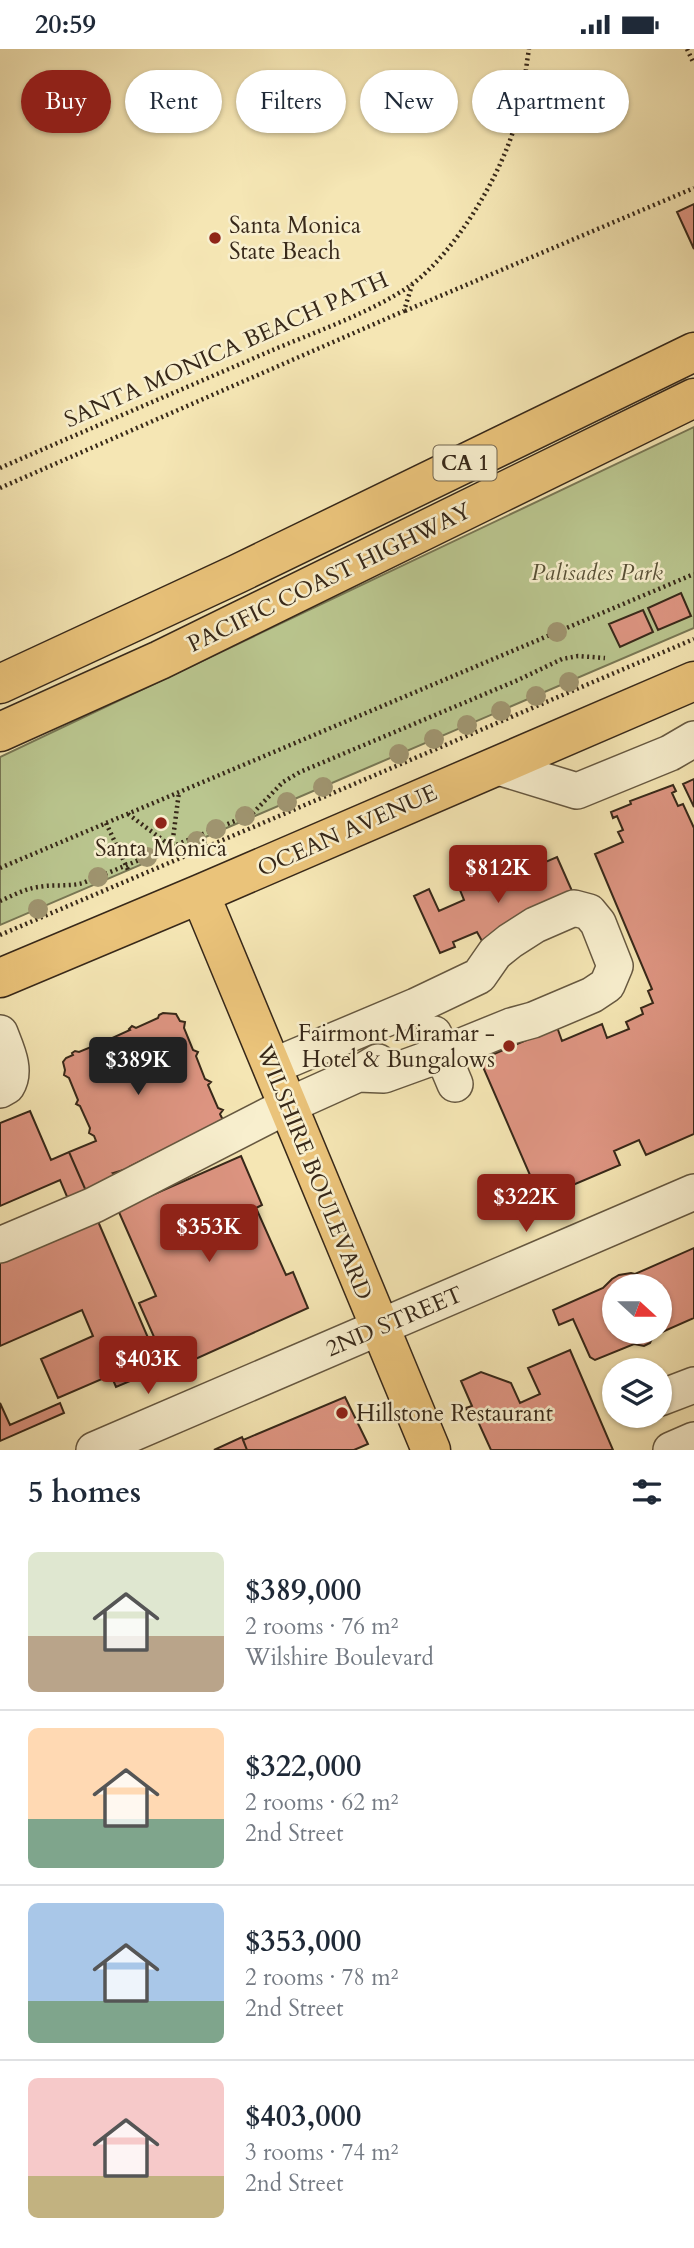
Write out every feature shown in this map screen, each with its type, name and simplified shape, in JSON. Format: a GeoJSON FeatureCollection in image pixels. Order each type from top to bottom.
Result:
{"type":"FeatureCollection","features":[{"type":"Feature","properties":{"kind":"main road","name":"PACIFIC COAST HIGHWAY"},"geometry":{"type":"LineString","coordinates":[[0,684],[237,574],[694,352]]}},
{"type":"Feature","properties":{"kind":"main road","name":"PACIFIC COAST HIGHWAY"},"geometry":{"type":"LineString","coordinates":[[0,732],[160,660],[694,398]]}},
{"type":"Feature","properties":{"kind":"main road"},"geometry":{"type":"LineString","coordinates":[[237,574],[253,615]]}},
{"type":"Feature","properties":{"kind":"main road","name":"OCEAN AVENUE"},"geometry":{"type":"LineString","coordinates":[[0,978],[694,681]]}},
{"type":"Feature","properties":{"kind":"main road","name":"WILSHIRE BOULEVARD"},"geometry":{"type":"LineString","coordinates":[[200,894],[431,1450]]}},
{"type":"Feature","properties":{"kind":"street"},"geometry":{"type":"LineString","coordinates":[[495,766],[576,791],[670,753],[694,739]]}},
{"type":"Feature","properties":{"kind":"street"},"geometry":{"type":"LineString","coordinates":[[0,1245],[94,1205],[287,1106],[358,1074],[384,1075],[435,1043],[495,953],[534,925],[574,908],[589,912],[598,923],[615,965],[607,985],[592,995],[533,1020],[435,1043],[271,1067]]}},
{"type":"Feature","properties":{"kind":"street"},"geometry":{"type":"LineString","coordinates":[[0,1033],[12,1074],[7,1086],[0,1090]]}},
{"type":"Feature","properties":{"kind":"street","name":"2ND STREET"},"geometry":{"type":"LineString","coordinates":[[94,1450],[694,1192]]}},
{"type":"Feature","properties":{"kind":"street"},"geometry":{"type":"LineString","coordinates":[[672,1393],[694,1385]]}},
{"type":"Feature","properties":{"kind":"street"},"geometry":{"type":"LineString","coordinates":[[671,1450],[694,1440]]}},
{"type":"Feature","properties":{"kind":"path","name":"SANTA MONICA BEACH PATH"},"geometry":{"type":"LineString","coordinates":[[0,468],[348,318],[412,284],[436,262],[458,236],[503,160],[516,122],[529,49]]}},
{"type":"Feature","properties":{"kind":"path"},"geometry":{"type":"LineString","coordinates":[[687,49],[694,64]]}},
{"type":"Feature","properties":{"kind":"path"},"geometry":{"type":"LineString","coordinates":[[0,488],[404,311],[694,188]]}},
{"type":"Feature","properties":{"kind":"path"},"geometry":{"type":"LineString","coordinates":[[404,311],[412,284]]}},
{"type":"Feature","properties":{"kind":"path"},"geometry":{"type":"LineString","coordinates":[[0,868],[694,574]]}},
{"type":"Feature","properties":{"kind":"path"},"geometry":{"type":"LineString","coordinates":[[0,935],[694,639]]}},
{"type":"Feature","properties":{"kind":"path"},"geometry":{"type":"LineString","coordinates":[[0,901],[28,889],[83,883],[220,831],[252,814],[283,782],[300,772],[562,659],[578,656],[605,658]]}},
{"type":"Feature","properties":{"kind":"path"},"geometry":{"type":"LineString","coordinates":[[172,847],[178,792]]}},
{"type":"Feature","properties":{"kind":"path"},"geometry":{"type":"LineString","coordinates":[[128,814],[172,847]]}},
{"type":"Feature","properties":{"kind":"path"},"geometry":{"type":"LineString","coordinates":[[106,823],[129,872]]}},
{"type":"Feature","properties":{"kind":"green space","name":"Palisades Park"},"geometry":{"type":"Polygon","coordinates":[[[694,427],[694,628],[0,925],[0,757],[694,427]]]}},
{"type":"Feature","properties":{"kind":"building"},"geometry":{"type":"Polygon","coordinates":[[[694,204],[694,249],[677,212],[694,204]]]}},
{"type":"Feature","properties":{"kind":"building"},"geometry":{"type":"Polygon","coordinates":[[[681,593],[691,616],[658,630],[648,608],[681,593]]]}},
{"type":"Feature","properties":{"kind":"building"},"geometry":{"type":"Polygon","coordinates":[[[643,610],[653,632],[620,647],[609,624],[643,610]]]}},
{"type":"Feature","properties":{"kind":"building"},"geometry":{"type":"Polygon","coordinates":[[[694,779],[694,807],[683,784],[694,779]]]}},
{"type":"Feature","properties":{"kind":"building"},"geometry":{"type":"Polygon","coordinates":[[[673,785],[676,791],[672,793],[678,806],[683,804],[694,828],[694,1134],[646,1155],[639,1140],[614,1151],[620,1165],[568,1187],[572,1195],[539,1209],[526,1177],[530,1175],[480,1060],[557,1027],[562,1041],[602,1024],[607,1038],[629,1029],[626,1022],[643,1014],[641,1008],[653,1003],[648,991],[652,989],[595,854],[623,842],[618,832],[623,830],[617,816],[613,818],[611,812],[631,804],[630,801],[673,785]]]}},
{"type":"Feature","properties":{"kind":"building"},"geometry":{"type":"Polygon","coordinates":[[[557,857],[576,900],[482,941],[477,932],[453,942],[455,947],[440,953],[414,896],[429,889],[439,911],[464,900],[460,890],[477,883],[480,890],[557,857]]]}},
{"type":"Feature","properties":{"kind":"building"},"geometry":{"type":"Polygon","coordinates":[[[163,1013],[176,1014],[180,1021],[185,1022],[184,1028],[193,1050],[198,1052],[196,1056],[205,1079],[211,1082],[208,1085],[218,1108],[223,1110],[220,1114],[223,1120],[129,1167],[126,1172],[123,1170],[113,1173],[116,1175],[86,1191],[69,1152],[96,1141],[89,1133],[90,1128],[80,1106],[76,1104],[78,1100],[69,1078],[64,1075],[63,1062],[75,1051],[79,1052],[101,1043],[103,1039],[108,1040],[130,1030],[132,1026],[136,1028],[163,1013]]]}},
{"type":"Feature","properties":{"kind":"building"},"geometry":{"type":"Polygon","coordinates":[[[30,1111],[51,1160],[69,1152],[86,1191],[68,1199],[60,1180],[0,1206],[0,1123],[30,1111]]]}},
{"type":"Feature","properties":{"kind":"building"},"geometry":{"type":"Polygon","coordinates":[[[241,1156],[262,1205],[256,1208],[286,1275],[293,1272],[308,1308],[169,1371],[139,1303],[156,1296],[118,1210],[241,1156]]]}},
{"type":"Feature","properties":{"kind":"building"},"geometry":{"type":"Polygon","coordinates":[[[97,1219],[161,1368],[116,1387],[111,1375],[58,1398],[41,1359],[93,1336],[82,1310],[0,1346],[0,1260],[97,1219]]]}},
{"type":"Feature","properties":{"kind":"building"},"geometry":{"type":"Polygon","coordinates":[[[694,1248],[694,1318],[672,1328],[672,1274],[635,1274],[694,1248]]]}},
{"type":"Feature","properties":{"kind":"building"},"geometry":{"type":"Polygon","coordinates":[[[602,1288],[602,1344],[634,1344],[595,1360],[590,1357],[573,1319],[559,1325],[553,1310],[602,1288]]]}},
{"type":"Feature","properties":{"kind":"building"},"geometry":{"type":"Polygon","coordinates":[[[570,1350],[613,1450],[491,1450],[476,1417],[470,1420],[466,1408],[472,1406],[461,1381],[481,1372],[511,1383],[520,1403],[540,1394],[528,1368],[570,1350]]]}},
{"type":"Feature","properties":{"kind":"building"},"geometry":{"type":"Polygon","coordinates":[[[345,1397],[368,1444],[354,1450],[247,1450],[243,1440],[345,1397]]]}},
{"type":"Feature","properties":{"kind":"building"},"geometry":{"type":"Polygon","coordinates":[[[0,1403],[10,1425],[60,1403],[64,1413],[0,1441],[0,1403]]]}},
{"type":"Feature","properties":{"kind":"building"},"geometry":{"type":"Polygon","coordinates":[[[242,1437],[247,1450],[214,1450],[242,1437]]]}},
{"type":"Feature","properties":{"kind":"place","name":"Santa Monica State Beach"},"geometry":{"type":"Point","coordinates":[215,238]}},
{"type":"Feature","properties":{"kind":"place","name":"Santa Monica"},"geometry":{"type":"Point","coordinates":[161,823]}},
{"type":"Feature","properties":{"kind":"place","name":"Fairmont Miramar - Hotel & Bungalows"},"geometry":{"type":"Point","coordinates":[509,1046]}},
{"type":"Feature","properties":{"kind":"place","name":"Hillstone Restaurant"},"geometry":{"type":"Point","coordinates":[342,1413]}}]}
